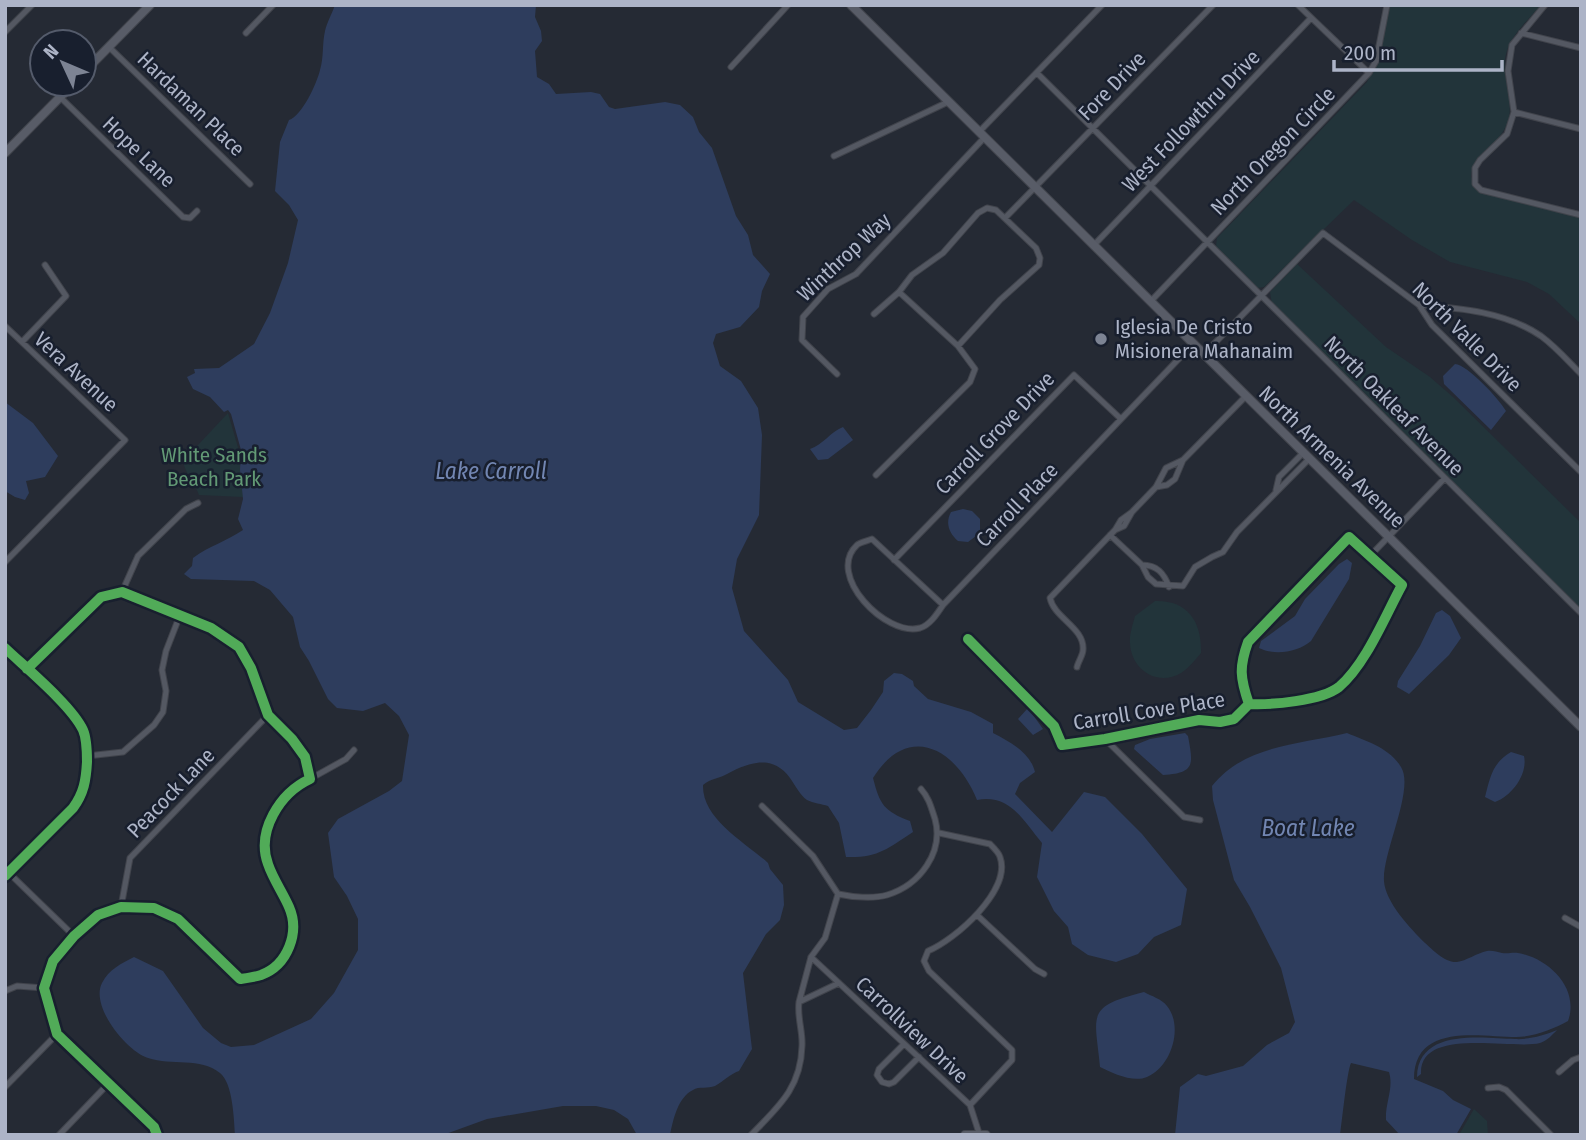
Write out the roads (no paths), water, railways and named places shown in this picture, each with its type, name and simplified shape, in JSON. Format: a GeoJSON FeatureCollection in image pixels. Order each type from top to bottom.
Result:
{"type":"FeatureCollection","features":[{"type":"Feature","properties":{"kind":"main road"},"geometry":{"type":"LineString","coordinates":[[98,58],[150,5]]}},
{"type":"Feature","properties":{"kind":"main road","name":"North Armenia Avenue"},"geometry":{"type":"LineString","coordinates":[[851,5],[1581,727]]}},
{"type":"Feature","properties":{"kind":"main road"},"geometry":{"type":"LineString","coordinates":[[5,153],[59,98]]}},
{"type":"Feature","properties":{"kind":"main road"},"geometry":{"type":"LineString","coordinates":[[965,1135],[983,1134]]}},
{"type":"Feature","properties":{"kind":"street"},"geometry":{"type":"LineString","coordinates":[[5,32],[32,5]]}},
{"type":"Feature","properties":{"kind":"street"},"geometry":{"type":"LineString","coordinates":[[246,33],[274,5]]}},
{"type":"Feature","properties":{"kind":"street"},"geometry":{"type":"LineString","coordinates":[[731,67],[788,5]]}},
{"type":"Feature","properties":{"kind":"street","name":"Winthrop Way"},"geometry":{"type":"LineString","coordinates":[[837,374],[802,340],[803,317],[828,289],[856,274],[883,247],[1037,73],[1102,5]]}},
{"type":"Feature","properties":{"kind":"street","name":"Fore Drive"},"geometry":{"type":"LineString","coordinates":[[1005,218],[1213,5]]}},
{"type":"Feature","properties":{"kind":"street"},"geometry":{"type":"LineString","coordinates":[[1298,5],[1369,74]]}},
{"type":"Feature","properties":{"kind":"street","name":"North Oregon Circle"},"geometry":{"type":"LineString","coordinates":[[1151,301],[1369,74],[1376,61],[1387,5]]}},
{"type":"Feature","properties":{"kind":"street"},"geometry":{"type":"LineString","coordinates":[[1545,5],[1512,45],[1508,71],[1514,112],[1507,134],[1475,168],[1475,184],[1481,190],[1581,215]]}},
{"type":"Feature","properties":{"kind":"street","name":"West Followthru Drive"},"geometry":{"type":"LineString","coordinates":[[1094,245],[1311,18]]}},
{"type":"Feature","properties":{"kind":"street"},"geometry":{"type":"LineString","coordinates":[[1521,33],[1581,48]]}},
{"type":"Feature","properties":{"kind":"street","name":"Hardaman Place"},"geometry":{"type":"LineString","coordinates":[[109,47],[250,184]]}},
{"type":"Feature","properties":{"kind":"street","name":"North Oakleaf Avenue"},"geometry":{"type":"LineString","coordinates":[[1037,73],[1581,613]]}},
{"type":"Feature","properties":{"kind":"street","name":"Hope Lane"},"geometry":{"type":"LineString","coordinates":[[61,98],[183,218],[190,218],[197,211]]}},
{"type":"Feature","properties":{"kind":"street"},"geometry":{"type":"LineString","coordinates":[[834,156],[948,102]]}},
{"type":"Feature","properties":{"kind":"street"},"geometry":{"type":"LineString","coordinates":[[1514,112],[1581,129]]}},
{"type":"Feature","properties":{"kind":"street"},"geometry":{"type":"LineString","coordinates":[[874,314],[899,292],[912,275],[943,253],[978,212],[987,208],[996,210],[1036,248],[1041,258],[1039,265],[1000,300],[958,346]]}},
{"type":"Feature","properties":{"kind":"street","name":"North Valle Drive"},"geometry":{"type":"LineString","coordinates":[[1261,297],[1323,233],[1419,305],[1432,325],[1581,472]]}},
{"type":"Feature","properties":{"kind":"street"},"geometry":{"type":"LineString","coordinates":[[22,342],[66,296],[45,265]]}},
{"type":"Feature","properties":{"kind":"street"},"geometry":{"type":"LineString","coordinates":[[876,475],[970,382],[975,369],[958,346],[899,292]]}},
{"type":"Feature","properties":{"kind":"street"},"geometry":{"type":"LineString","coordinates":[[1203,355],[1261,297]]}},
{"type":"Feature","properties":{"kind":"street"},"geometry":{"type":"LineString","coordinates":[[1419,305],[1482,313],[1509,321],[1538,334],[1581,373]]}},
{"type":"Feature","properties":{"kind":"street","name":"Vera Avenue"},"geometry":{"type":"LineString","coordinates":[[5,326],[125,440],[7,558]]}},
{"type":"Feature","properties":{"kind":"street","name":"Carroll Place"},"geometry":{"type":"LineString","coordinates":[[894,560],[872,539],[858,544],[849,557],[849,577],[875,613],[904,628],[920,628],[934,618],[943,605],[1192,345]]}},
{"type":"Feature","properties":{"kind":"street","name":"Carroll Grove Drive"},"geometry":{"type":"LineString","coordinates":[[894,560],[1074,375],[1121,419]]}},
{"type":"Feature","properties":{"kind":"street"},"geometry":{"type":"LineString","coordinates":[[1077,667],[1083,651],[1080,637],[1052,606],[1050,598],[1112,532],[1124,526],[1132,512],[1156,487],[1166,468],[1183,460],[1245,397]]}},
{"type":"Feature","properties":{"kind":"street"},"geometry":{"type":"LineString","coordinates":[[1112,532],[1156,584],[1183,586],[1195,567],[1223,552],[1237,532],[1275,494],[1306,456]]}},
{"type":"Feature","properties":{"kind":"street"},"geometry":{"type":"LineString","coordinates":[[1156,487],[1167,485],[1175,479],[1183,460]]}},
{"type":"Feature","properties":{"kind":"street"},"geometry":{"type":"LineString","coordinates":[[1249,704],[1241,682],[1241,662],[1248,642],[1349,537],[1369,557],[1444,479]]}},
{"type":"Feature","properties":{"kind":"street"},"geometry":{"type":"LineString","coordinates":[[122,592],[138,556],[186,509],[198,503]]}},
{"type":"Feature","properties":{"kind":"street","name":"Carroll Cove Place"},"geometry":{"type":"LineString","coordinates":[[968,639],[1054,726],[1062,745],[1199,720],[1220,722],[1234,719],[1249,704],[1270,705],[1326,694],[1338,687],[1358,666],[1402,585],[1369,557]]}},
{"type":"Feature","properties":{"kind":"street"},"geometry":{"type":"LineString","coordinates":[[894,560],[943,605]]}},
{"type":"Feature","properties":{"kind":"street"},"geometry":{"type":"LineString","coordinates":[[1142,565],[1150,565],[1158,570],[1165,576],[1169,587]]}},
{"type":"Feature","properties":{"kind":"street"},"geometry":{"type":"LineString","coordinates":[[27,669],[101,597],[122,592],[211,628],[239,647],[251,668],[268,715],[292,739],[305,757],[310,779]]}},
{"type":"Feature","properties":{"kind":"street"},"geometry":{"type":"LineString","coordinates":[[87,756],[122,752],[154,726],[163,712],[166,691],[162,670],[166,651],[180,615]]}},
{"type":"Feature","properties":{"kind":"street"},"geometry":{"type":"LineString","coordinates":[[5,648],[75,717],[85,733],[86,778],[82,796],[74,808],[7,874],[74,936]]}},
{"type":"Feature","properties":{"kind":"street","name":"Peacock Lane"},"geometry":{"type":"LineString","coordinates":[[121,907],[130,858],[268,715]]}},
{"type":"Feature","properties":{"kind":"street"},"geometry":{"type":"LineString","coordinates":[[1105,739],[1184,817],[1200,820]]}},
{"type":"Feature","properties":{"kind":"street"},"geometry":{"type":"LineString","coordinates":[[157,1135],[154,1127],[57,1034],[44,988],[53,961],[74,936],[98,915],[121,907],[154,908],[178,919],[240,979],[264,974],[282,959],[292,942],[295,925],[268,864],[264,847],[269,823],[280,803],[303,782],[346,759],[354,750]]}},
{"type":"Feature","properties":{"kind":"street"},"geometry":{"type":"LineString","coordinates":[[762,806],[813,856],[838,894],[851,897],[887,895],[911,883],[928,866],[939,833],[928,797],[921,789]]}},
{"type":"Feature","properties":{"kind":"street"},"geometry":{"type":"LineString","coordinates":[[939,833],[990,844],[1000,857],[1000,877],[991,898],[977,915],[943,944],[928,951],[924,961],[929,971],[1012,1050],[1012,1060],[970,1105]]}},
{"type":"Feature","properties":{"kind":"street"},"geometry":{"type":"LineString","coordinates":[[751,1135],[789,1095],[799,1072],[802,1045],[799,1002],[811,957],[825,938],[838,894]]}},
{"type":"Feature","properties":{"kind":"street"},"geometry":{"type":"LineString","coordinates":[[977,915],[1035,969],[1044,974]]}},
{"type":"Feature","properties":{"kind":"street"},"geometry":{"type":"LineString","coordinates":[[1565,918],[1581,927]]}},
{"type":"Feature","properties":{"kind":"street","name":"Carrollview Drive"},"geometry":{"type":"LineString","coordinates":[[811,957],[970,1105],[983,1134]]}},
{"type":"Feature","properties":{"kind":"street"},"geometry":{"type":"LineString","coordinates":[[799,1002],[839,983]]}},
{"type":"Feature","properties":{"kind":"street"},"geometry":{"type":"LineString","coordinates":[[5,991],[17,986],[44,988]]}},
{"type":"Feature","properties":{"kind":"street"},"geometry":{"type":"LineString","coordinates":[[5,1087],[57,1034]]}},
{"type":"Feature","properties":{"kind":"street"},"geometry":{"type":"LineString","coordinates":[[904,1044],[879,1069],[877,1074],[882,1082],[894,1082],[919,1057]]}},
{"type":"Feature","properties":{"kind":"street"},"geometry":{"type":"LineString","coordinates":[[1559,1072],[1581,1057]]}},
{"type":"Feature","properties":{"kind":"street"},"geometry":{"type":"LineString","coordinates":[[60,1135],[108,1084]]}},
{"type":"Feature","properties":{"kind":"street"},"geometry":{"type":"LineString","coordinates":[[1488,1088],[1499,1087],[1506,1090],[1551,1135]]}},
{"type":"Feature","properties":{"kind":"water","name":"Lake Carroll"},"geometry":{"type":"Polygon","coordinates":[[[335,5],[536,5],[535,17],[542,41],[535,51],[537,77],[549,84],[556,94],[600,94],[609,107],[615,109],[665,102],[680,105],[693,117],[699,132],[712,148],[736,216],[748,235],[753,255],[770,274],[762,291],[759,307],[740,327],[716,334],[713,343],[720,366],[741,381],[758,408],[762,435],[759,515],[737,559],[732,588],[744,631],[788,680],[798,702],[844,730],[857,728],[883,692],[884,681],[894,673],[902,674],[913,681],[914,686],[928,699],[971,712],[993,724],[993,733],[1018,748],[1029,759],[1035,772],[1020,783],[1015,794],[1052,832],[1084,792],[1105,797],[1142,834],[1187,889],[1181,925],[1154,937],[1138,954],[1116,962],[1088,955],[1072,944],[1068,927],[1054,911],[1037,877],[1042,843],[1022,818],[1007,805],[988,799],[977,800],[957,767],[944,755],[930,748],[901,750],[887,761],[873,778],[884,806],[910,821],[913,832],[882,851],[857,857],[846,857],[839,823],[828,806],[807,800],[783,770],[760,762],[744,766],[703,785],[709,809],[717,819],[768,863],[783,885],[784,905],[780,920],[766,934],[743,973],[752,1049],[739,1071],[715,1086],[695,1089],[683,1098],[670,1135],[637,1135],[628,1119],[614,1110],[596,1106],[563,1106],[487,1119],[443,1135],[235,1135],[230,1093],[220,1073],[195,1063],[148,1058],[130,1047],[105,1015],[100,993],[108,974],[134,957],[163,971],[203,1028],[221,1043],[231,1047],[254,1045],[311,1019],[334,993],[358,950],[358,919],[334,877],[328,833],[338,819],[402,781],[409,735],[399,716],[385,703],[363,711],[337,708],[328,699],[300,647],[293,617],[270,590],[254,581],[191,579],[184,574],[192,566],[193,558],[243,530],[238,519],[243,499],[241,450],[231,414],[228,410],[224,412],[210,397],[193,389],[187,377],[195,373],[194,369],[219,368],[254,344],[270,313],[288,263],[298,220],[289,205],[275,191],[280,142],[289,120],[304,106],[316,83],[325,31],[335,5]]]}},
{"type":"Feature","properties":{"kind":"water"},"geometry":{"type":"Polygon","coordinates":[[[1455,364],[1475,376],[1506,411],[1491,430],[1444,384],[1443,376],[1455,364]]]}},
{"type":"Feature","properties":{"kind":"water"},"geometry":{"type":"Polygon","coordinates":[[[5,402],[33,423],[58,456],[45,477],[26,481],[29,493],[25,500],[5,491],[5,402]]]}},
{"type":"Feature","properties":{"kind":"water"},"geometry":{"type":"Polygon","coordinates":[[[843,427],[853,440],[828,459],[818,460],[810,449],[843,427]]]}},
{"type":"Feature","properties":{"kind":"water"},"geometry":{"type":"Polygon","coordinates":[[[963,509],[972,511],[980,519],[980,533],[968,542],[958,541],[952,535],[948,524],[951,512],[963,509]]]}},
{"type":"Feature","properties":{"kind":"water"},"geometry":{"type":"Polygon","coordinates":[[[1347,559],[1352,563],[1349,579],[1311,641],[1286,652],[1259,648],[1261,641],[1295,616],[1305,599],[1347,559]]]}},
{"type":"Feature","properties":{"kind":"water"},"geometry":{"type":"Polygon","coordinates":[[[1442,610],[1450,616],[1461,638],[1449,655],[1409,694],[1397,687],[1398,681],[1420,646],[1436,613],[1442,610]]]}},
{"type":"Feature","properties":{"kind":"water"},"geometry":{"type":"Polygon","coordinates":[[[1028,708],[1043,729],[1033,735],[1018,719],[1028,708]]]}},
{"type":"Feature","properties":{"kind":"water"},"geometry":{"type":"Polygon","coordinates":[[[1185,733],[1188,736],[1191,760],[1187,769],[1182,772],[1163,775],[1134,749],[1135,745],[1150,739],[1185,733]]]}},
{"type":"Feature","properties":{"kind":"water","name":"Boat Lake"},"geometry":{"type":"Polygon","coordinates":[[[1347,733],[1391,755],[1401,767],[1404,777],[1404,790],[1384,881],[1389,898],[1400,915],[1425,943],[1440,956],[1453,962],[1491,951],[1518,953],[1540,961],[1559,976],[1565,986],[1571,1009],[1568,1021],[1529,1036],[1468,1035],[1437,1041],[1425,1048],[1417,1061],[1414,1079],[1443,1091],[1453,1100],[1471,1109],[1456,1135],[1400,1135],[1386,1120],[1391,1084],[1389,1072],[1351,1063],[1340,1135],[1175,1135],[1180,1087],[1198,1074],[1206,1076],[1243,1066],[1267,1045],[1289,1033],[1295,1022],[1281,968],[1234,880],[1213,800],[1212,786],[1226,772],[1257,754],[1347,733]]]}},
{"type":"Feature","properties":{"kind":"water"},"geometry":{"type":"Polygon","coordinates":[[[1511,752],[1524,756],[1524,770],[1513,790],[1495,802],[1485,797],[1490,777],[1500,761],[1511,752]]]}},
{"type":"Feature","properties":{"kind":"water"},"geometry":{"type":"Polygon","coordinates":[[[1144,992],[1167,1006],[1172,1015],[1174,1035],[1163,1065],[1147,1077],[1129,1078],[1100,1067],[1096,1024],[1103,1008],[1125,997],[1144,992]]]}},
{"type":"Feature","properties":{"kind":"water"},"geometry":{"type":"Polygon","coordinates":[[[1557,1030],[1540,1043],[1469,1043],[1435,1050],[1424,1059],[1421,1074],[1417,1077],[1420,1061],[1428,1050],[1440,1043],[1470,1038],[1525,1039],[1557,1030]]]}},
{"type":"Feature","properties":{"kind":"place","name":"Iglesia De Cristo Misionera Mahanaim"},"geometry":{"type":"Point","coordinates":[1101,339]}},
{"type":"Feature","properties":{"kind":"park label","name":"White Sands Beach Park"},"geometry":{"type":"Point","coordinates":[214,467]}}]}
